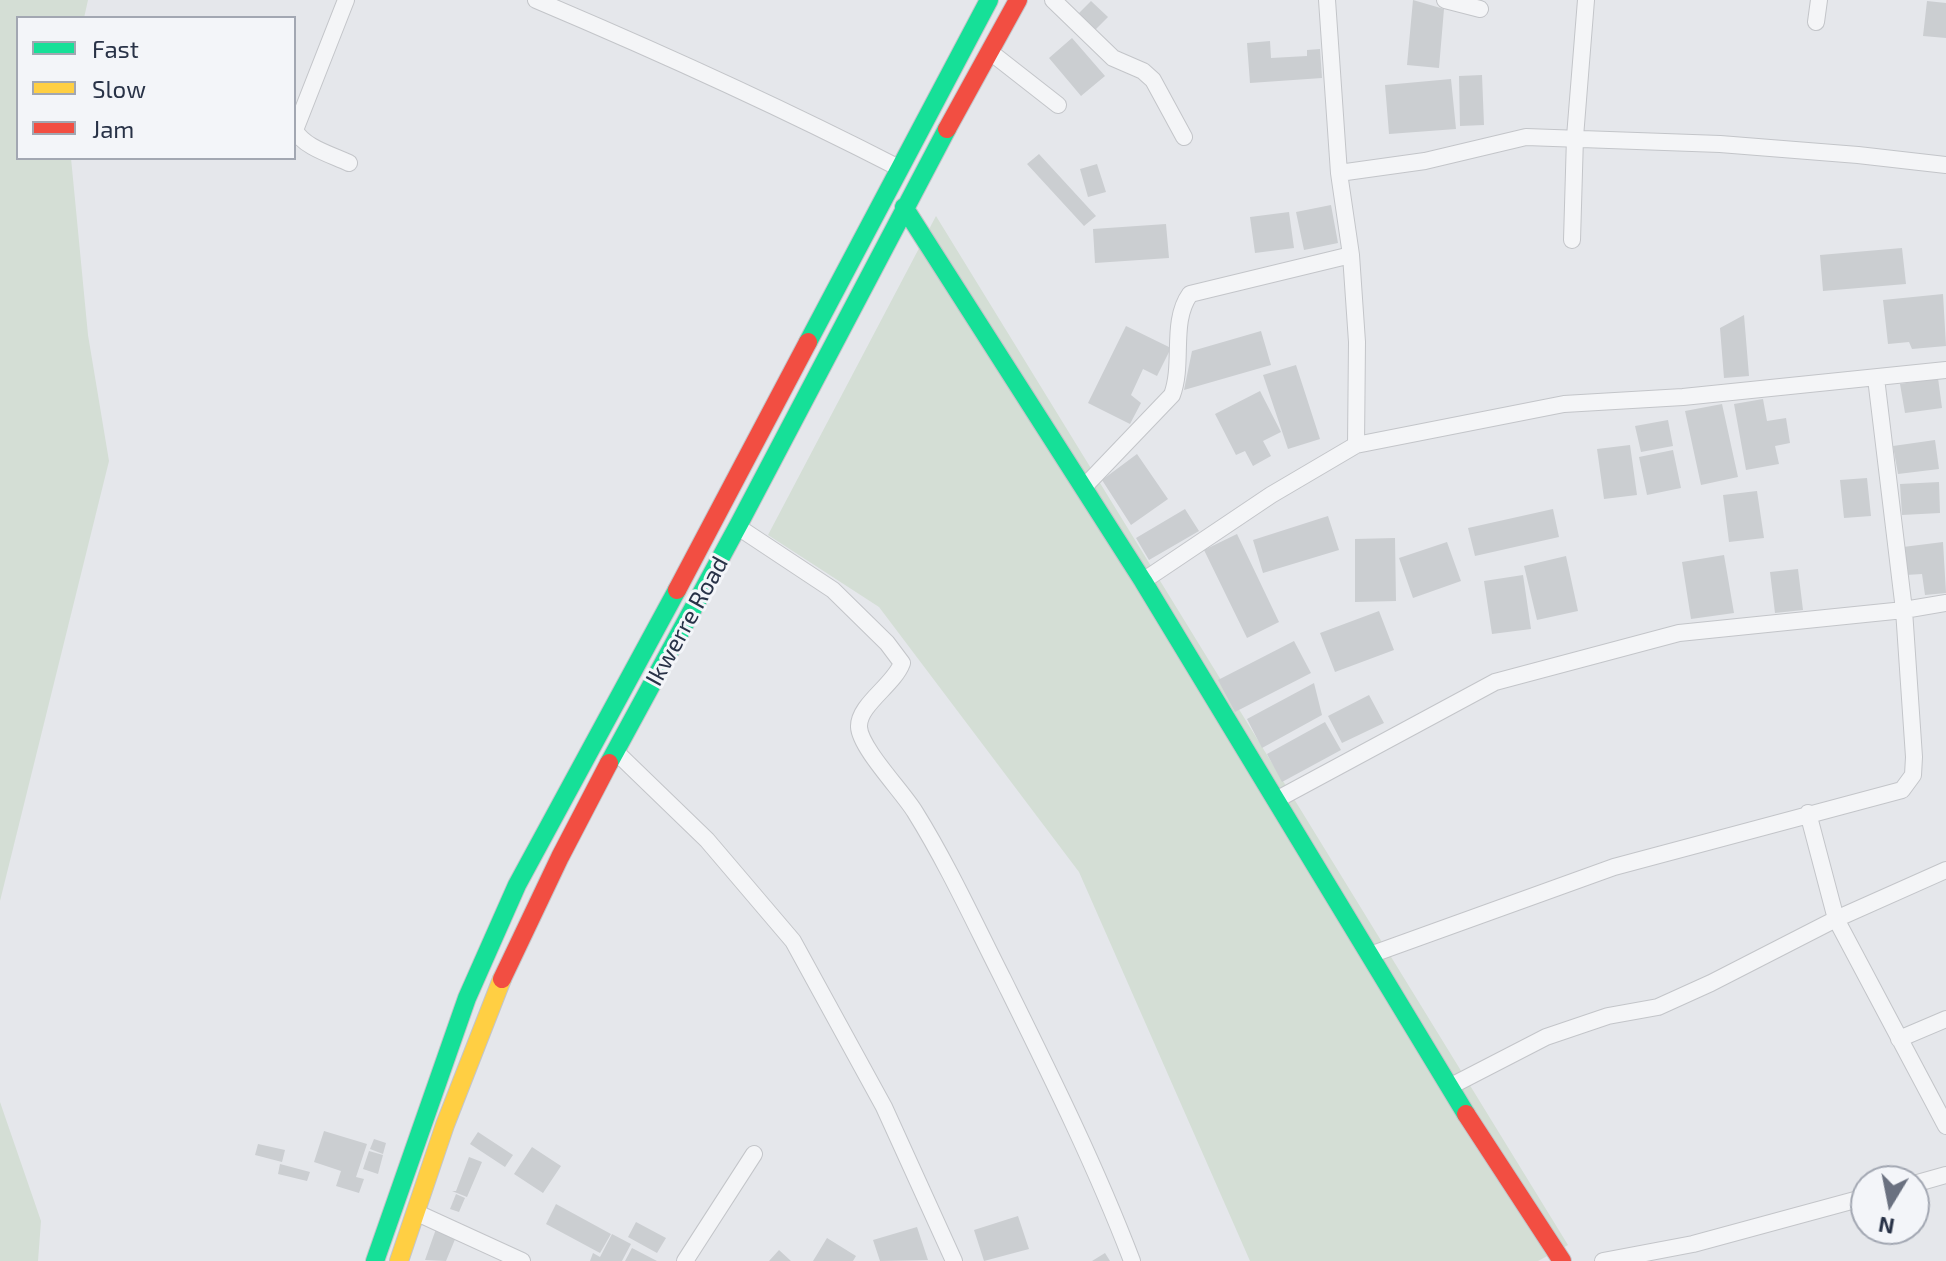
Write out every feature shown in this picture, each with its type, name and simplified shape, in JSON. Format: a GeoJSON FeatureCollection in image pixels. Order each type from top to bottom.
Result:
{"type":"FeatureCollection","features":[{"type":"Feature","properties":{"kind":"main road","name":"Ikwerre Road"},"geometry":{"type":"LineString","coordinates":[[375,1261],[467,998],[517,885],[989,0]]}},
{"type":"Feature","properties":{"kind":"main road","name":"Ikwerre Road"},"geometry":{"type":"LineString","coordinates":[[399,1261],[464,1070],[538,902],[904,207],[1018,0]]}},
{"type":"Feature","properties":{"kind":"main road"},"geometry":{"type":"LineString","coordinates":[[904,207],[1143,581],[1449,1087],[1562,1261]]}},
{"type":"Feature","properties":{"kind":"street"},"geometry":{"type":"LineString","coordinates":[[296,127],[346,0]]}},
{"type":"Feature","properties":{"kind":"street"},"geometry":{"type":"LineString","coordinates":[[536,0],[787,111],[899,168]]}},
{"type":"Feature","properties":{"kind":"street"},"geometry":{"type":"LineString","coordinates":[[1053,0],[1113,58],[1143,71],[1153,80],[1184,137]]}},
{"type":"Feature","properties":{"kind":"street"},"geometry":{"type":"LineString","coordinates":[[1327,0],[1339,173],[1351,255],[1357,342],[1356,445]]}},
{"type":"Feature","properties":{"kind":"street"},"geometry":{"type":"LineString","coordinates":[[1445,0],[1480,9]]}},
{"type":"Feature","properties":{"kind":"street"},"geometry":{"type":"LineString","coordinates":[[1572,240],[1575,137],[1586,0]]}},
{"type":"Feature","properties":{"kind":"street"},"geometry":{"type":"LineString","coordinates":[[1816,22],[1819,0]]}},
{"type":"Feature","properties":{"kind":"street"},"geometry":{"type":"LineString","coordinates":[[989,51],[1058,105]]}},
{"type":"Feature","properties":{"kind":"street"},"geometry":{"type":"LineString","coordinates":[[296,132],[307,143],[349,163]]}},
{"type":"Feature","properties":{"kind":"street"},"geometry":{"type":"LineString","coordinates":[[1339,173],[1425,161],[1526,137],[1818,151],[1946,165]]}},
{"type":"Feature","properties":{"kind":"street"},"geometry":{"type":"LineString","coordinates":[[1083,488],[1172,395],[1177,382],[1181,315],[1190,294],[1351,255]]}},
{"type":"Feature","properties":{"kind":"street"},"geometry":{"type":"LineString","coordinates":[[1143,581],[1271,495],[1356,445],[1564,404],[1683,397],[1946,370]]}},
{"type":"Feature","properties":{"kind":"street"},"geometry":{"type":"LineString","coordinates":[[1370,955],[1614,867],[1902,790],[1913,775],[1904,610],[1876,378]]}},
{"type":"Feature","properties":{"kind":"street"},"geometry":{"type":"LineString","coordinates":[[738,527],[833,590],[887,643],[902,663],[897,677],[870,702],[860,718],[858,729],[872,754],[915,811],[983,941],[1065,1102],[1132,1261]]}},
{"type":"Feature","properties":{"kind":"street"},"geometry":{"type":"LineString","coordinates":[[1276,800],[1495,682],[1679,633],[1946,603]]}},
{"type":"Feature","properties":{"kind":"street"},"geometry":{"type":"LineString","coordinates":[[615,751],[707,840],[793,941],[884,1107],[954,1261]]}},
{"type":"Feature","properties":{"kind":"street"},"geometry":{"type":"LineString","coordinates":[[1808,813],[1836,919],[1946,1126]]}},
{"type":"Feature","properties":{"kind":"street"},"geometry":{"type":"LineString","coordinates":[[1449,1087],[1546,1037],[1608,1016],[1658,1007],[1836,919],[1946,870]]}},
{"type":"Feature","properties":{"kind":"street"},"geometry":{"type":"LineString","coordinates":[[1899,1039],[1946,1019]]}},
{"type":"Feature","properties":{"kind":"street"},"geometry":{"type":"LineString","coordinates":[[685,1261],[754,1154]]}},
{"type":"Feature","properties":{"kind":"street"},"geometry":{"type":"LineString","coordinates":[[1603,1261],[1693,1244],[1850,1201]]}},
{"type":"Feature","properties":{"kind":"street"},"geometry":{"type":"LineString","coordinates":[[415,1212],[522,1261]]}},
{"type":"Feature","properties":{"kind":"shaded area"},"geometry":{"type":"Polygon","coordinates":[[[0,0],[88,0],[84,16],[16,16],[16,160],[71,160],[88,335],[109,461],[0,901],[0,0]]]}},
{"type":"Feature","properties":{"kind":"shaded area"},"geometry":{"type":"Polygon","coordinates":[[[936,216],[1568,1245],[1538,1261],[1250,1261],[1079,872],[879,607],[768,535],[936,216]]]}},
{"type":"Feature","properties":{"kind":"shaded area"},"geometry":{"type":"Polygon","coordinates":[[[0,1102],[41,1221],[38,1261],[0,1261],[0,1102]]]}},
{"type":"Feature","properties":{"kind":"building"},"geometry":{"type":"Polygon","coordinates":[[[1413,0],[1444,9],[1439,68],[1407,65],[1413,0]]]}},
{"type":"Feature","properties":{"kind":"building"},"geometry":{"type":"Polygon","coordinates":[[[1091,1],[1108,17],[1094,31],[1077,15],[1091,1]]]}},
{"type":"Feature","properties":{"kind":"building"},"geometry":{"type":"Polygon","coordinates":[[[1927,1],[1946,3],[1946,38],[1923,36],[1927,1]]]}},
{"type":"Feature","properties":{"kind":"building"},"geometry":{"type":"Polygon","coordinates":[[[1072,38],[1105,76],[1081,96],[1049,58],[1072,38]]]}},
{"type":"Feature","properties":{"kind":"building"},"geometry":{"type":"Polygon","coordinates":[[[1270,41],[1271,58],[1307,56],[1307,50],[1320,49],[1322,78],[1250,83],[1247,43],[1270,41]]]}},
{"type":"Feature","properties":{"kind":"building"},"geometry":{"type":"Polygon","coordinates":[[[1482,75],[1484,125],[1460,126],[1459,76],[1482,75]]]}},
{"type":"Feature","properties":{"kind":"building"},"geometry":{"type":"Polygon","coordinates":[[[1451,79],[1456,129],[1389,134],[1385,85],[1451,79]]]}},
{"type":"Feature","properties":{"kind":"building"},"geometry":{"type":"Polygon","coordinates":[[[1039,154],[1096,216],[1084,226],[1027,164],[1039,154]]]}},
{"type":"Feature","properties":{"kind":"building"},"geometry":{"type":"Polygon","coordinates":[[[1097,164],[1106,192],[1088,197],[1080,169],[1097,164]]]}},
{"type":"Feature","properties":{"kind":"building"},"geometry":{"type":"Polygon","coordinates":[[[1331,205],[1338,243],[1304,250],[1296,212],[1331,205]]]}},
{"type":"Feature","properties":{"kind":"building"},"geometry":{"type":"Polygon","coordinates":[[[1289,212],[1294,248],[1255,253],[1250,217],[1289,212]]]}},
{"type":"Feature","properties":{"kind":"building"},"geometry":{"type":"Polygon","coordinates":[[[1166,224],[1169,258],[1095,263],[1093,229],[1166,224]]]}},
{"type":"Feature","properties":{"kind":"building"},"geometry":{"type":"Polygon","coordinates":[[[1902,248],[1906,284],[1823,291],[1820,255],[1902,248]]]}},
{"type":"Feature","properties":{"kind":"building"},"geometry":{"type":"Polygon","coordinates":[[[1943,294],[1946,346],[1912,349],[1909,342],[1888,344],[1883,300],[1943,294]]]}},
{"type":"Feature","properties":{"kind":"building"},"geometry":{"type":"Polygon","coordinates":[[[1744,315],[1749,376],[1724,378],[1720,328],[1744,315]]]}},
{"type":"Feature","properties":{"kind":"building"},"geometry":{"type":"Polygon","coordinates":[[[1126,326],[1171,348],[1157,376],[1143,369],[1131,395],[1141,403],[1130,424],[1088,403],[1126,326]]]}},
{"type":"Feature","properties":{"kind":"building"},"geometry":{"type":"Polygon","coordinates":[[[1261,331],[1271,365],[1184,390],[1192,351],[1261,331]]]}},
{"type":"Feature","properties":{"kind":"building"},"geometry":{"type":"Polygon","coordinates":[[[1296,365],[1320,439],[1288,449],[1263,375],[1296,365]]]}},
{"type":"Feature","properties":{"kind":"building"},"geometry":{"type":"Polygon","coordinates":[[[1938,378],[1942,408],[1905,413],[1900,384],[1938,378]]]}},
{"type":"Feature","properties":{"kind":"building"},"geometry":{"type":"Polygon","coordinates":[[[1260,391],[1281,432],[1263,441],[1271,456],[1253,466],[1245,451],[1236,455],[1215,414],[1260,391]]]}},
{"type":"Feature","properties":{"kind":"building"},"geometry":{"type":"Polygon","coordinates":[[[1763,399],[1767,421],[1786,418],[1790,443],[1775,446],[1779,464],[1746,470],[1734,404],[1763,399]]]}},
{"type":"Feature","properties":{"kind":"building"},"geometry":{"type":"Polygon","coordinates":[[[1722,404],[1738,477],[1701,485],[1685,411],[1722,404]]]}},
{"type":"Feature","properties":{"kind":"building"},"geometry":{"type":"Polygon","coordinates":[[[1668,420],[1673,446],[1641,452],[1635,426],[1668,420]]]}},
{"type":"Feature","properties":{"kind":"building"},"geometry":{"type":"Polygon","coordinates":[[[1935,440],[1939,469],[1898,474],[1893,446],[1935,440]]]}},
{"type":"Feature","properties":{"kind":"building"},"geometry":{"type":"Polygon","coordinates":[[[1630,445],[1637,495],[1604,499],[1597,449],[1630,445]]]}},
{"type":"Feature","properties":{"kind":"building"},"geometry":{"type":"Polygon","coordinates":[[[1673,450],[1681,488],[1647,495],[1639,457],[1673,450]]]}},
{"type":"Feature","properties":{"kind":"building"},"geometry":{"type":"Polygon","coordinates":[[[1137,454],[1168,499],[1131,525],[1102,480],[1137,454]]]}},
{"type":"Feature","properties":{"kind":"building"},"geometry":{"type":"Polygon","coordinates":[[[1867,478],[1871,516],[1844,518],[1840,480],[1867,478]]]}},
{"type":"Feature","properties":{"kind":"building"},"geometry":{"type":"Polygon","coordinates":[[[1939,482],[1940,513],[1902,515],[1900,484],[1939,482]]]}},
{"type":"Feature","properties":{"kind":"building"},"geometry":{"type":"Polygon","coordinates":[[[1757,491],[1764,538],[1729,542],[1723,495],[1757,491]]]}},
{"type":"Feature","properties":{"kind":"building"},"geometry":{"type":"Polygon","coordinates":[[[1185,509],[1199,531],[1149,560],[1136,538],[1185,509]]]}},
{"type":"Feature","properties":{"kind":"building"},"geometry":{"type":"Polygon","coordinates":[[[1553,509],[1559,537],[1475,556],[1468,528],[1553,509]]]}},
{"type":"Feature","properties":{"kind":"building"},"geometry":{"type":"Polygon","coordinates":[[[1328,516],[1339,550],[1263,573],[1253,540],[1328,516]]]}},
{"type":"Feature","properties":{"kind":"building"},"geometry":{"type":"Polygon","coordinates":[[[1237,534],[1279,622],[1247,638],[1204,550],[1237,534]]]}},
{"type":"Feature","properties":{"kind":"building"},"geometry":{"type":"Polygon","coordinates":[[[1395,538],[1396,601],[1355,602],[1355,539],[1395,538]]]}},
{"type":"Feature","properties":{"kind":"building"},"geometry":{"type":"Polygon","coordinates":[[[1447,542],[1461,581],[1413,598],[1399,558],[1447,542]]]}},
{"type":"Feature","properties":{"kind":"building"},"geometry":{"type":"Polygon","coordinates":[[[1943,542],[1946,593],[1925,595],[1922,574],[1906,575],[1903,547],[1943,542]]]}},
{"type":"Feature","properties":{"kind":"building"},"geometry":{"type":"Polygon","coordinates":[[[1724,555],[1734,613],[1691,619],[1682,562],[1724,555]]]}},
{"type":"Feature","properties":{"kind":"building"},"geometry":{"type":"Polygon","coordinates":[[[1566,556],[1578,611],[1537,620],[1524,566],[1566,556]]]}},
{"type":"Feature","properties":{"kind":"building"},"geometry":{"type":"Polygon","coordinates":[[[1798,569],[1803,610],[1775,613],[1770,572],[1798,569]]]}},
{"type":"Feature","properties":{"kind":"building"},"geometry":{"type":"Polygon","coordinates":[[[1523,575],[1531,629],[1492,634],[1484,581],[1523,575]]]}},
{"type":"Feature","properties":{"kind":"building"},"geometry":{"type":"Polygon","coordinates":[[[1379,611],[1394,650],[1335,672],[1320,633],[1379,611]]]}},
{"type":"Feature","properties":{"kind":"building"},"geometry":{"type":"Polygon","coordinates":[[[1294,641],[1311,673],[1235,712],[1218,680],[1294,641]]]}},
{"type":"Feature","properties":{"kind":"building"},"geometry":{"type":"Polygon","coordinates":[[[1314,683],[1322,715],[1262,748],[1247,719],[1314,683]]]}},
{"type":"Feature","properties":{"kind":"building"},"geometry":{"type":"Polygon","coordinates":[[[1369,695],[1384,723],[1342,743],[1328,716],[1369,695]]]}},
{"type":"Feature","properties":{"kind":"building"},"geometry":{"type":"Polygon","coordinates":[[[1325,722],[1341,750],[1282,782],[1267,754],[1325,722]]]}},
{"type":"Feature","properties":{"kind":"building"},"geometry":{"type":"Polygon","coordinates":[[[324,1131],[367,1144],[356,1177],[364,1179],[359,1193],[336,1186],[341,1171],[314,1162],[324,1131]]]}},
{"type":"Feature","properties":{"kind":"building"},"geometry":{"type":"Polygon","coordinates":[[[478,1132],[513,1155],[505,1167],[470,1144],[478,1132]]]}},
{"type":"Feature","properties":{"kind":"building"},"geometry":{"type":"Polygon","coordinates":[[[374,1139],[386,1143],[383,1154],[370,1149],[374,1139]]]}},
{"type":"Feature","properties":{"kind":"building"},"geometry":{"type":"Polygon","coordinates":[[[258,1144],[285,1150],[282,1162],[255,1155],[258,1144]]]}},
{"type":"Feature","properties":{"kind":"building"},"geometry":{"type":"Polygon","coordinates":[[[532,1147],[561,1166],[543,1193],[514,1174],[532,1147]]]}},
{"type":"Feature","properties":{"kind":"building"},"geometry":{"type":"Polygon","coordinates":[[[369,1151],[383,1155],[378,1174],[363,1169],[369,1151]]]}},
{"type":"Feature","properties":{"kind":"building"},"geometry":{"type":"Polygon","coordinates":[[[469,1157],[482,1162],[467,1197],[452,1191],[456,1191],[469,1157]]]}},
{"type":"Feature","properties":{"kind":"building"},"geometry":{"type":"Polygon","coordinates":[[[280,1164],[310,1172],[307,1181],[278,1174],[280,1164]]]}},
{"type":"Feature","properties":{"kind":"building"},"geometry":{"type":"Polygon","coordinates":[[[456,1194],[465,1198],[459,1212],[450,1209],[456,1194]]]}},
{"type":"Feature","properties":{"kind":"building"},"geometry":{"type":"Polygon","coordinates":[[[556,1204],[611,1234],[600,1253],[546,1224],[556,1204]]]}},
{"type":"Feature","properties":{"kind":"building"},"geometry":{"type":"Polygon","coordinates":[[[1018,1216],[1029,1249],[984,1261],[974,1230],[1018,1216]]]}},
{"type":"Feature","properties":{"kind":"building"},"geometry":{"type":"Polygon","coordinates":[[[636,1222],[666,1238],[657,1253],[628,1237],[636,1222]]]}},
{"type":"Feature","properties":{"kind":"building"},"geometry":{"type":"Polygon","coordinates":[[[917,1227],[928,1260],[880,1261],[873,1240],[917,1227]]]}},
{"type":"Feature","properties":{"kind":"building"},"geometry":{"type":"Polygon","coordinates":[[[436,1229],[456,1237],[446,1261],[425,1260],[436,1229]]]}},
{"type":"Feature","properties":{"kind":"building"},"geometry":{"type":"Polygon","coordinates":[[[612,1234],[631,1244],[622,1261],[590,1261],[593,1253],[600,1257],[612,1234]]]}},
{"type":"Feature","properties":{"kind":"building"},"geometry":{"type":"Polygon","coordinates":[[[827,1238],[856,1256],[853,1261],[813,1261],[827,1238]]]}},
{"type":"Feature","properties":{"kind":"building"},"geometry":{"type":"Polygon","coordinates":[[[632,1248],[657,1261],[625,1261],[632,1248]]]}},
{"type":"Feature","properties":{"kind":"building"},"geometry":{"type":"Polygon","coordinates":[[[779,1250],[791,1261],[769,1261],[779,1250]]]}},
{"type":"Feature","properties":{"kind":"building"},"geometry":{"type":"Polygon","coordinates":[[[1105,1253],[1110,1261],[1092,1261],[1105,1253]]]}},
{"type":"Feature","properties":{"kind":"traffic: fast"},"geometry":{"type":"LineString","coordinates":[[808,342],[989,0]]}},
{"type":"Feature","properties":{"kind":"traffic: fast"},"geometry":{"type":"LineString","coordinates":[[609,763],[947,129]]}},
{"type":"Feature","properties":{"kind":"traffic: fast"},"geometry":{"type":"LineString","coordinates":[[904,207],[1143,581],[1466,1114]]}},
{"type":"Feature","properties":{"kind":"traffic: fast"},"geometry":{"type":"LineString","coordinates":[[375,1261],[467,998],[517,885],[677,590]]}},
{"type":"Feature","properties":{"kind":"traffic: slow"},"geometry":{"type":"LineString","coordinates":[[399,1261],[445,1125],[502,979]]}},
{"type":"Feature","properties":{"kind":"traffic: jam"},"geometry":{"type":"LineString","coordinates":[[947,129],[1018,0]]}},
{"type":"Feature","properties":{"kind":"traffic: jam"},"geometry":{"type":"LineString","coordinates":[[677,590],[808,342]]}},
{"type":"Feature","properties":{"kind":"traffic: jam"},"geometry":{"type":"LineString","coordinates":[[502,979],[609,763]]}},
{"type":"Feature","properties":{"kind":"traffic: jam"},"geometry":{"type":"LineString","coordinates":[[1466,1114],[1562,1261]]}}]}
